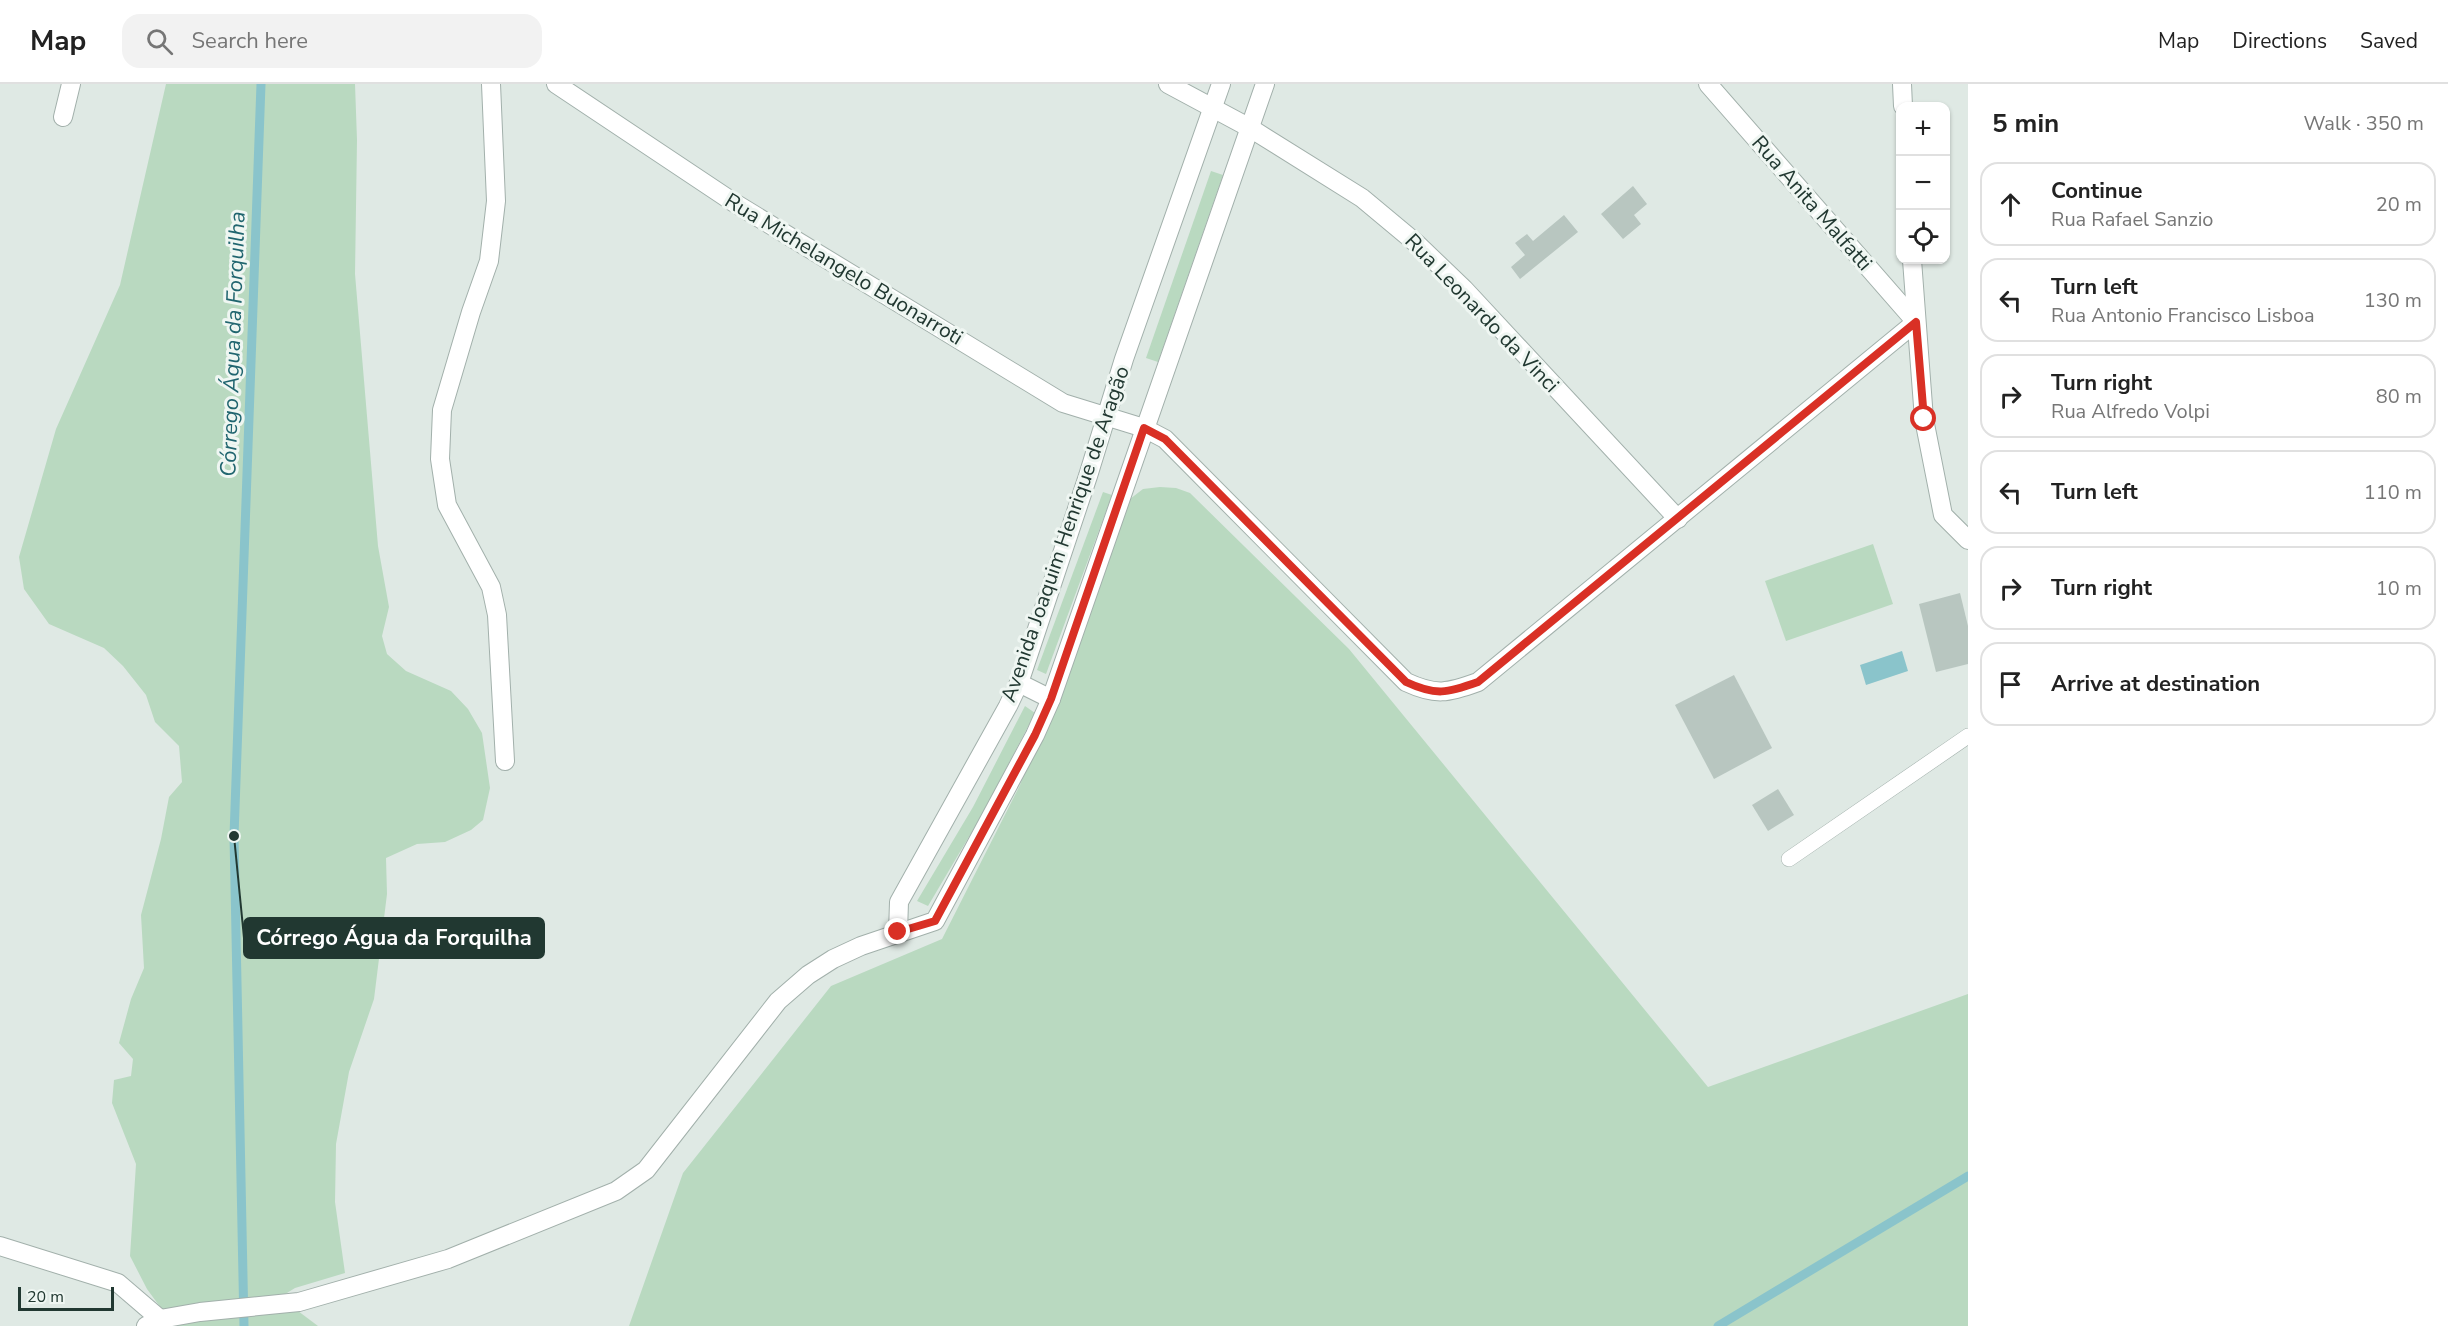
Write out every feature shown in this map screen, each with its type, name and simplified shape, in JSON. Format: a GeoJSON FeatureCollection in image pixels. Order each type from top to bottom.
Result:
{"type":"FeatureCollection","features":[{"type":"Feature","properties":{"kind":"street"},"geometry":{"type":"LineString","coordinates":[[63,117],[71,84]]}},
{"type":"Feature","properties":{"kind":"street"},"geometry":{"type":"LineString","coordinates":[[491,84],[496,201],[489,261],[471,312],[442,410],[440,459],[447,505],[491,587],[497,615],[505,761]]}},
{"type":"Feature","properties":{"kind":"street","name":"Rua Michelangelo Buonarroti"},"geometry":{"type":"LineString","coordinates":[[556,84],[733,202],[1063,403],[1144,428],[1165,439],[1406,682],[1427,692],[1454,690],[1478,682],[1678,519]]}},
{"type":"Feature","properties":{"kind":"street","name":"Rua Leonardo da Vinci"},"geometry":{"type":"LineString","coordinates":[[1168,84],[1250,128],[1362,198],[1416,243],[1464,289],[1678,519]]}},
{"type":"Feature","properties":{"kind":"street","name":"Avenida Joaquim Henrique de Aragão"},"geometry":{"type":"LineString","coordinates":[[1221,84],[1124,359],[1108,416],[1019,683],[899,902],[898,932],[935,921],[1035,735],[1051,699],[1264,84]]}},
{"type":"Feature","properties":{"kind":"street","name":"Rua Anita Malfatti"},"geometry":{"type":"LineString","coordinates":[[1708,84],[1916,322]]}},
{"type":"Feature","properties":{"kind":"street"},"geometry":{"type":"LineString","coordinates":[[1902,84],[1903,102]]}},
{"type":"Feature","properties":{"kind":"street"},"geometry":{"type":"LineString","coordinates":[[1912,264],[1924,419],[1943,515],[1968,540]]}},
{"type":"Feature","properties":{"kind":"street"},"geometry":{"type":"LineString","coordinates":[[1678,519],[1916,322]]}},
{"type":"Feature","properties":{"kind":"street"},"geometry":{"type":"LineString","coordinates":[[1019,683],[1051,699]]}},
{"type":"Feature","properties":{"kind":"street"},"geometry":{"type":"LineString","coordinates":[[0,1246],[118,1283],[153,1323],[200,1312],[300,1302],[448,1258],[616,1191],[646,1170],[778,1001],[808,975],[833,959],[898,932]]}},
{"type":"Feature","properties":{"kind":"lane"},"geometry":{"type":"LineString","coordinates":[[1789,859],[1968,736]]}},
{"type":"Feature","properties":{"kind":"green space"},"geometry":{"type":"Polygon","coordinates":[[[166,84],[355,84],[357,140],[355,274],[378,546],[389,607],[382,636],[387,654],[406,671],[451,691],[468,709],[482,733],[490,788],[483,820],[471,830],[445,842],[417,844],[386,858],[387,894],[374,999],[349,1072],[336,1144],[335,1202],[345,1273],[295,1288],[274,1301],[166,1315],[147,1289],[130,1256],[136,1164],[112,1103],[114,1080],[131,1076],[133,1059],[119,1043],[131,999],[144,968],[141,915],[161,839],[169,797],[182,782],[179,746],[155,722],[146,695],[123,666],[104,648],[49,624],[24,589],[19,557],[56,429],[120,285],[166,84]]]}},
{"type":"Feature","properties":{"kind":"green space"},"geometry":{"type":"Polygon","coordinates":[[[1211,171],[1223,175],[1158,362],[1146,358],[1211,171]]]}},
{"type":"Feature","properties":{"kind":"green space"},"geometry":{"type":"Polygon","coordinates":[[[1176,488],[1190,493],[1349,649],[1708,1087],[1968,994],[1968,1326],[629,1326],[683,1173],[831,986],[942,939],[1020,785],[1081,635],[1130,499],[1143,489],[1176,488]]]}},
{"type":"Feature","properties":{"kind":"green space"},"geometry":{"type":"Polygon","coordinates":[[[1103,492],[1112,495],[1046,674],[1037,670],[1103,492]]]}},
{"type":"Feature","properties":{"kind":"green space"},"geometry":{"type":"Polygon","coordinates":[[[1873,544],[1893,604],[1786,641],[1765,581],[1873,544]]]}},
{"type":"Feature","properties":{"kind":"green space"},"geometry":{"type":"Polygon","coordinates":[[[1025,706],[1035,713],[983,813],[928,906],[917,901],[973,807],[1025,706]]]}},
{"type":"Feature","properties":{"kind":"green space"},"geometry":{"type":"Polygon","coordinates":[[[294,1308],[318,1326],[162,1326],[294,1308]]]}},
{"type":"Feature","properties":{"kind":"water"},"geometry":{"type":"Polygon","coordinates":[[[1902,651],[1908,671],[1866,685],[1860,665],[1902,651]]]}},
{"type":"Feature","properties":{"kind":"building"},"geometry":{"type":"Polygon","coordinates":[[[1633,186],[1647,204],[1634,215],[1641,224],[1623,239],[1601,214],[1633,186]]]}},
{"type":"Feature","properties":{"kind":"building"},"geometry":{"type":"Polygon","coordinates":[[[1564,215],[1578,232],[1520,279],[1511,267],[1525,255],[1515,243],[1527,234],[1533,241],[1564,215]]]}},
{"type":"Feature","properties":{"kind":"building"},"geometry":{"type":"Polygon","coordinates":[[[1960,593],[1968,626],[1968,664],[1936,672],[1919,604],[1960,593]]]}},
{"type":"Feature","properties":{"kind":"building"},"geometry":{"type":"Polygon","coordinates":[[[1734,675],[1772,748],[1714,779],[1675,705],[1734,675]]]}},
{"type":"Feature","properties":{"kind":"building"},"geometry":{"type":"Polygon","coordinates":[[[1778,789],[1794,815],[1768,831],[1752,805],[1778,789]]]}},
{"type":"Feature","properties":{"kind":"waterway","name":"Córrego Água da Forquilha"},"geometry":{"type":"LineString","coordinates":[[244,1326],[234,836],[261,84]]}},
{"type":"Feature","properties":{"kind":"waterway"},"geometry":{"type":"LineString","coordinates":[[1718,1326],[1968,1176]]}},
{"type":"Feature","properties":{"kind":"place","name":"Córrego Água da Forquilha"},"geometry":{"type":"Point","coordinates":[234,836]}},
{"type":"Feature","properties":{"kind":"route"},"geometry":{"type":"LineString","coordinates":[[898,932],[935,921],[1035,735],[1051,699],[1144,428],[1165,439],[1406,682],[1427,692],[1454,690],[1478,682],[1916,322],[1924,419]]}}]}
